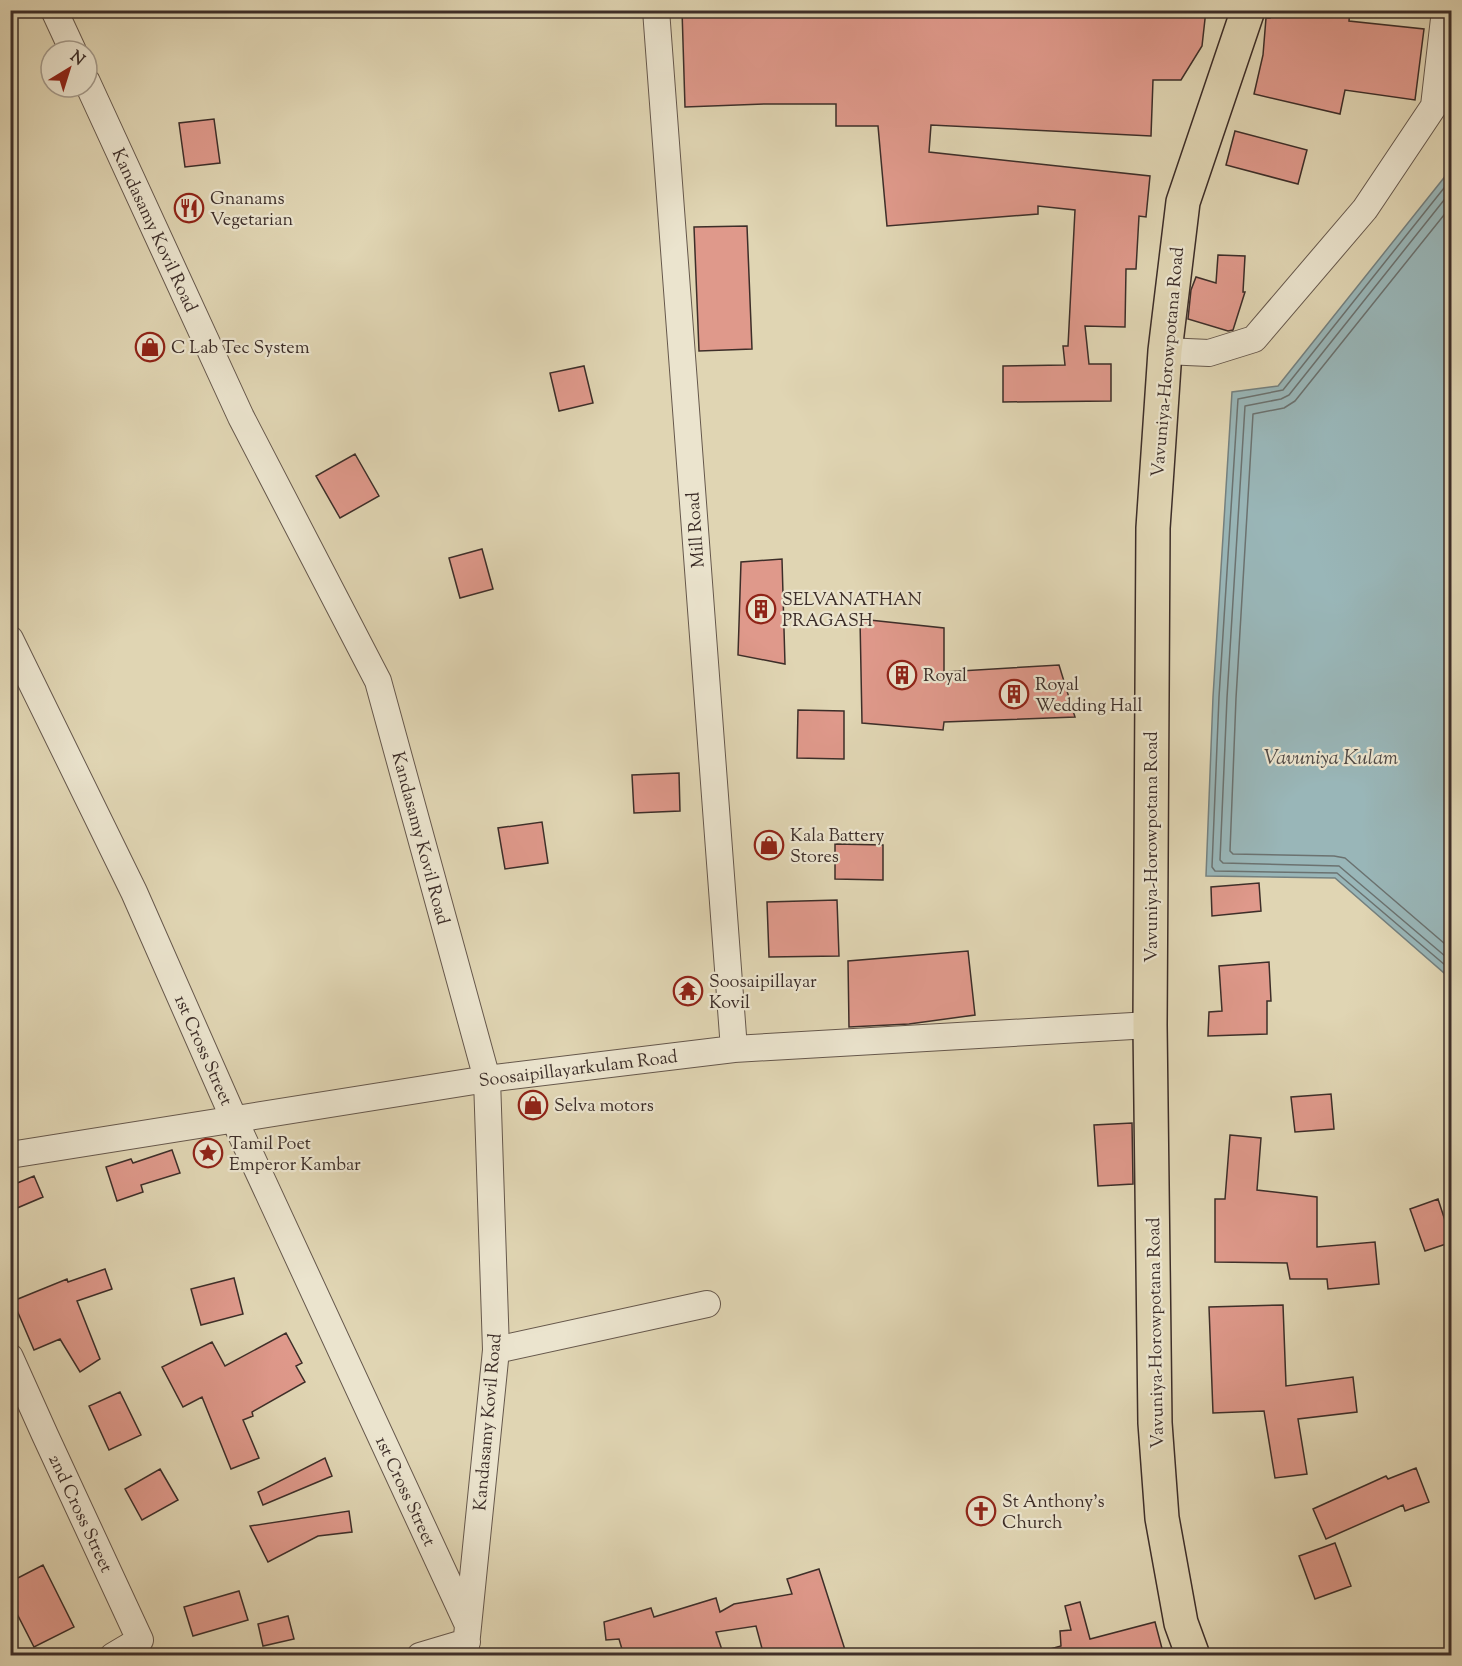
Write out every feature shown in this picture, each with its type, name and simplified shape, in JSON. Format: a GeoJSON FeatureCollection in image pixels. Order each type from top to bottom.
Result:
{"type":"FeatureCollection","features":[{"type":"Feature","properties":{"kind":"highway","name":"Vavuniya-Horowpotana Road"},"geometry":{"type":"LineString","coordinates":[[1193,1656],[1181,1623],[1162,1518],[1155,1423],[1150,1025],[1153,528],[1165,351],[1183,202],[1248,10]]}},
{"type":"Feature","properties":{"kind":"street"},"geometry":{"type":"LineString","coordinates":[[54,10],[67,39]]}},
{"type":"Feature","properties":{"kind":"street","name":"Mill Road"},"geometry":{"type":"LineString","coordinates":[[656,10],[734,1049]]}},
{"type":"Feature","properties":{"kind":"street"},"geometry":{"type":"LineString","coordinates":[[1165,351],[1209,353],[1254,339],[1365,209],[1434,106],[1445,10]]}},
{"type":"Feature","properties":{"kind":"street","name":"Kandasamy Kovil Road"},"geometry":{"type":"LineString","coordinates":[[95,99],[241,417],[378,681],[487,1079],[496,1350],[467,1641]]}},
{"type":"Feature","properties":{"kind":"street","name":"1st Cross Street"},"geometry":{"type":"LineString","coordinates":[[10,639],[134,892],[467,1641]]}},
{"type":"Feature","properties":{"kind":"street","name":"Soosaipillayarkulam Road"},"geometry":{"type":"LineString","coordinates":[[10,1155],[487,1079],[734,1049],[1150,1025]]}},
{"type":"Feature","properties":{"kind":"street"},"geometry":{"type":"LineString","coordinates":[[496,1350],[707,1304]]}},
{"type":"Feature","properties":{"kind":"street","name":"2nd Cross Street"},"geometry":{"type":"LineString","coordinates":[[10,1357],[147,1648],[113,1656]]}},
{"type":"Feature","properties":{"kind":"street"},"geometry":{"type":"LineString","coordinates":[[420,1656],[467,1641]]}},
{"type":"Feature","properties":{"kind":"water","name":"Vavuniya Kulam"},"geometry":{"type":"Polygon","coordinates":[[[1451,169],[1451,979],[1335,878],[1206,876],[1213,697],[1232,392],[1278,386],[1451,169]]]}},
{"type":"Feature","properties":{"kind":"building"},"geometry":{"type":"Polygon","coordinates":[[[682,10],[1206,10],[1202,46],[1181,80],[1153,80],[1151,136],[931,125],[929,152],[1150,176],[1146,217],[1139,216],[1136,269],[1126,269],[1125,327],[1085,326],[1089,364],[1111,364],[1111,401],[1003,402],[1003,366],[1065,365],[1063,346],[1068,346],[1075,210],[1038,206],[1038,214],[887,226],[878,126],[836,126],[836,104],[685,107],[682,10]]]}},
{"type":"Feature","properties":{"kind":"building"},"geometry":{"type":"Polygon","coordinates":[[[1271,10],[1350,10],[1349,21],[1424,29],[1415,100],[1345,90],[1340,114],[1254,94],[1263,55],[1266,18],[1270,18],[1271,10]]]}},
{"type":"Feature","properties":{"kind":"building"},"geometry":{"type":"Polygon","coordinates":[[[214,119],[220,163],[185,167],[179,123],[214,119]]]}},
{"type":"Feature","properties":{"kind":"building"},"geometry":{"type":"Polygon","coordinates":[[[1235,131],[1307,150],[1298,184],[1226,165],[1235,131]]]}},
{"type":"Feature","properties":{"kind":"building"},"geometry":{"type":"Polygon","coordinates":[[[747,226],[752,349],[699,351],[694,227],[747,226]]]}},
{"type":"Feature","properties":{"kind":"building"},"geometry":{"type":"Polygon","coordinates":[[[1218,255],[1245,256],[1243,292],[1245,292],[1233,330],[1228,331],[1188,319],[1191,290],[1196,277],[1216,283],[1218,255]]]}},
{"type":"Feature","properties":{"kind":"building"},"geometry":{"type":"Polygon","coordinates":[[[584,366],[593,403],[559,411],[550,373],[584,366]]]}},
{"type":"Feature","properties":{"kind":"building"},"geometry":{"type":"Polygon","coordinates":[[[355,454],[379,496],[340,518],[316,476],[355,454]]]}},
{"type":"Feature","properties":{"kind":"building"},"geometry":{"type":"Polygon","coordinates":[[[482,549],[493,589],[460,598],[449,558],[482,549]]]}},
{"type":"Feature","properties":{"kind":"building","name":"SELVANATHAN PRAGASH"},"geometry":{"type":"Polygon","coordinates":[[[782,559],[785,664],[738,655],[741,562],[782,559]]]}},
{"type":"Feature","properties":{"kind":"building"},"geometry":{"type":"Polygon","coordinates":[[[860,619],[944,628],[944,672],[1059,665],[1075,717],[944,722],[943,730],[862,723],[860,619]]]}},
{"type":"Feature","properties":{"kind":"building"},"geometry":{"type":"Polygon","coordinates":[[[798,710],[844,711],[844,759],[797,758],[798,710]]]}},
{"type":"Feature","properties":{"kind":"building"},"geometry":{"type":"Polygon","coordinates":[[[679,773],[680,811],[634,813],[632,775],[679,773]]]}},
{"type":"Feature","properties":{"kind":"building"},"geometry":{"type":"Polygon","coordinates":[[[542,822],[548,863],[505,869],[498,828],[542,822]]]}},
{"type":"Feature","properties":{"kind":"building"},"geometry":{"type":"Polygon","coordinates":[[[835,844],[883,845],[883,880],[835,879],[835,844]]]}},
{"type":"Feature","properties":{"kind":"building"},"geometry":{"type":"Polygon","coordinates":[[[1259,883],[1261,911],[1212,916],[1211,887],[1259,883]]]}},
{"type":"Feature","properties":{"kind":"building"},"geometry":{"type":"Polygon","coordinates":[[[837,900],[839,956],[769,957],[767,902],[837,900]]]}},
{"type":"Feature","properties":{"kind":"building"},"geometry":{"type":"Polygon","coordinates":[[[968,951],[975,1015],[909,1024],[849,1027],[848,961],[968,951]]]}},
{"type":"Feature","properties":{"kind":"building"},"geometry":{"type":"Polygon","coordinates":[[[1269,962],[1271,1001],[1267,1001],[1267,1034],[1208,1036],[1209,1012],[1222,1011],[1219,966],[1269,962]]]}},
{"type":"Feature","properties":{"kind":"building"},"geometry":{"type":"Polygon","coordinates":[[[1331,1094],[1334,1129],[1295,1132],[1291,1097],[1331,1094]]]}},
{"type":"Feature","properties":{"kind":"building"},"geometry":{"type":"Polygon","coordinates":[[[1132,1123],[1133,1184],[1098,1186],[1094,1125],[1132,1123]]]}},
{"type":"Feature","properties":{"kind":"building"},"geometry":{"type":"Polygon","coordinates":[[[1230,1135],[1261,1138],[1257,1190],[1317,1197],[1317,1247],[1375,1242],[1379,1284],[1328,1289],[1327,1279],[1290,1279],[1287,1263],[1215,1262],[1215,1199],[1225,1199],[1230,1135]]]}},
{"type":"Feature","properties":{"kind":"building"},"geometry":{"type":"Polygon","coordinates":[[[172,1150],[180,1173],[141,1185],[143,1192],[117,1201],[106,1167],[131,1159],[133,1163],[172,1150]]]}},
{"type":"Feature","properties":{"kind":"building"},"geometry":{"type":"Polygon","coordinates":[[[34,1176],[43,1197],[10,1211],[10,1186],[34,1176]]]}},
{"type":"Feature","properties":{"kind":"building"},"geometry":{"type":"Polygon","coordinates":[[[1438,1199],[1452,1242],[1425,1251],[1410,1209],[1438,1199]]]}},
{"type":"Feature","properties":{"kind":"building"},"geometry":{"type":"Polygon","coordinates":[[[105,1269],[112,1289],[77,1301],[100,1359],[80,1372],[60,1339],[34,1350],[13,1301],[67,1279],[68,1282],[105,1269]]]}},
{"type":"Feature","properties":{"kind":"building"},"geometry":{"type":"Polygon","coordinates":[[[234,1278],[243,1314],[201,1325],[191,1289],[234,1278]]]}},
{"type":"Feature","properties":{"kind":"building"},"geometry":{"type":"Polygon","coordinates":[[[1283,1305],[1286,1386],[1353,1377],[1357,1412],[1298,1419],[1307,1474],[1275,1478],[1264,1411],[1213,1413],[1209,1307],[1283,1305]]]}},
{"type":"Feature","properties":{"kind":"building"},"geometry":{"type":"Polygon","coordinates":[[[286,1333],[302,1363],[296,1366],[305,1382],[252,1412],[253,1416],[243,1420],[259,1458],[231,1469],[202,1397],[183,1407],[162,1367],[212,1342],[225,1366],[286,1333]]]}},
{"type":"Feature","properties":{"kind":"building"},"geometry":{"type":"Polygon","coordinates":[[[120,1392],[141,1435],[109,1450],[89,1406],[120,1392]]]}},
{"type":"Feature","properties":{"kind":"building"},"geometry":{"type":"Polygon","coordinates":[[[325,1458],[332,1476],[263,1505],[258,1492],[325,1458]]]}},
{"type":"Feature","properties":{"kind":"building"},"geometry":{"type":"Polygon","coordinates":[[[1416,1468],[1429,1502],[1405,1511],[1403,1505],[1326,1539],[1313,1509],[1386,1476],[1388,1479],[1416,1468]]]}},
{"type":"Feature","properties":{"kind":"building"},"geometry":{"type":"Polygon","coordinates":[[[160,1469],[178,1500],[142,1520],[125,1489],[160,1469]]]}},
{"type":"Feature","properties":{"kind":"building"},"geometry":{"type":"Polygon","coordinates":[[[349,1511],[352,1532],[318,1536],[268,1562],[250,1526],[349,1511]]]}},
{"type":"Feature","properties":{"kind":"building"},"geometry":{"type":"Polygon","coordinates":[[[1335,1543],[1351,1586],[1315,1599],[1299,1556],[1335,1543]]]}},
{"type":"Feature","properties":{"kind":"building"},"geometry":{"type":"Polygon","coordinates":[[[43,1565],[74,1627],[34,1647],[10,1600],[10,1582],[43,1565]]]}},
{"type":"Feature","properties":{"kind":"building"},"geometry":{"type":"Polygon","coordinates":[[[819,1569],[847,1656],[764,1656],[756,1626],[716,1632],[724,1656],[624,1656],[619,1639],[606,1640],[604,1622],[651,1608],[654,1617],[716,1598],[720,1612],[734,1604],[792,1594],[787,1579],[819,1569]]]}},
{"type":"Feature","properties":{"kind":"building"},"geometry":{"type":"Polygon","coordinates":[[[239,1591],[248,1620],[193,1636],[184,1607],[239,1591]]]}},
{"type":"Feature","properties":{"kind":"building"},"geometry":{"type":"Polygon","coordinates":[[[1080,1602],[1090,1639],[1155,1622],[1164,1656],[1051,1656],[1050,1649],[1061,1646],[1060,1631],[1071,1630],[1065,1606],[1080,1602]]]}},
{"type":"Feature","properties":{"kind":"building"},"geometry":{"type":"Polygon","coordinates":[[[288,1616],[294,1639],[263,1646],[258,1624],[288,1616]]]}},
{"type":"Feature","properties":{"kind":"place","name":"Gnanams Vegetarian"},"geometry":{"type":"Point","coordinates":[189,208]}},
{"type":"Feature","properties":{"kind":"place","name":"C Lab Tec System"},"geometry":{"type":"Point","coordinates":[150,347]}},
{"type":"Feature","properties":{"kind":"place","name":"SELVANATHAN PRAGASH"},"geometry":{"type":"Point","coordinates":[761,609]}},
{"type":"Feature","properties":{"kind":"place","name":"Royal"},"geometry":{"type":"Point","coordinates":[902,675]}},
{"type":"Feature","properties":{"kind":"place","name":"Royal Wedding Hall"},"geometry":{"type":"Point","coordinates":[1014,694]}},
{"type":"Feature","properties":{"kind":"place","name":"Kala Battery Stores"},"geometry":{"type":"Point","coordinates":[769,845]}},
{"type":"Feature","properties":{"kind":"place","name":"Soosaipillayar Kovil"},"geometry":{"type":"Point","coordinates":[688,991]}},
{"type":"Feature","properties":{"kind":"place","name":"Selva motors"},"geometry":{"type":"Point","coordinates":[533,1105]}},
{"type":"Feature","properties":{"kind":"place","name":"Tamil Poet Emperor Kambar"},"geometry":{"type":"Point","coordinates":[208,1153]}},
{"type":"Feature","properties":{"kind":"place","name":"St Anthony's Church"},"geometry":{"type":"Point","coordinates":[981,1511]}}]}
